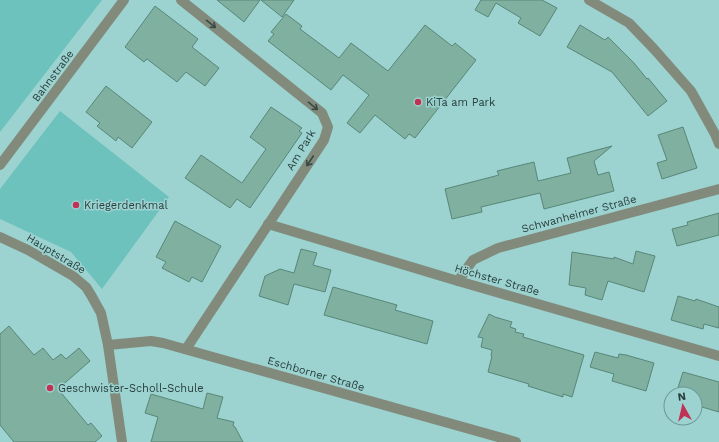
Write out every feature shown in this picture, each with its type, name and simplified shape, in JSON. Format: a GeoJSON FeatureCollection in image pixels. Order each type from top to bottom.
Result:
{"type":"FeatureCollection","features":[{"type":"Feature","properties":{"kind":"street","name":"Bahnstraße"},"geometry":{"type":"LineString","coordinates":[[0,165],[124,0]]}},
{"type":"Feature","properties":{"kind":"street","name":"Am Park"},"geometry":{"type":"LineString","coordinates":[[181,0],[322,113],[328,127],[324,140],[186,349]]}},
{"type":"Feature","properties":{"kind":"street"},"geometry":{"type":"LineString","coordinates":[[589,0],[628,23],[654,49],[691,91],[719,144]]}},
{"type":"Feature","properties":{"kind":"street","name":"Schwanheimer Straße"},"geometry":{"type":"LineString","coordinates":[[458,281],[473,260],[498,248],[719,189]]}},
{"type":"Feature","properties":{"kind":"street","name":"Höchster Straße"},"geometry":{"type":"LineString","coordinates":[[268,224],[458,281],[719,356]]}},
{"type":"Feature","properties":{"kind":"street","name":"Hauptstraße"},"geometry":{"type":"LineString","coordinates":[[0,236],[73,276],[86,287],[101,313],[108,345],[122,442]]}},
{"type":"Feature","properties":{"kind":"street","name":"Eschborner Straße"},"geometry":{"type":"LineString","coordinates":[[108,345],[151,342],[163,343],[516,442]]}},
{"type":"Feature","properties":{"kind":"shaded area"},"geometry":{"type":"Polygon","coordinates":[[[0,0],[102,0],[0,132],[0,0]]]}},
{"type":"Feature","properties":{"kind":"shaded area"},"geometry":{"type":"Polygon","coordinates":[[[60,111],[169,197],[102,289],[71,252],[0,219],[0,189],[60,111]]]}},
{"type":"Feature","properties":{"kind":"building"},"geometry":{"type":"Polygon","coordinates":[[[217,0],[260,0],[244,22],[217,0]]]}},
{"type":"Feature","properties":{"kind":"building"},"geometry":{"type":"Polygon","coordinates":[[[261,0],[294,0],[282,17],[261,0]]]}},
{"type":"Feature","properties":{"kind":"building"},"geometry":{"type":"Polygon","coordinates":[[[481,0],[542,0],[557,8],[540,36],[518,23],[521,18],[496,3],[488,17],[475,10],[481,0]]]}},
{"type":"Feature","properties":{"kind":"building"},"geometry":{"type":"Polygon","coordinates":[[[155,6],[198,39],[192,47],[219,68],[205,86],[186,72],[177,82],[147,59],[144,62],[125,47],[155,6]]]}},
{"type":"Feature","properties":{"kind":"building"},"geometry":{"type":"Polygon","coordinates":[[[286,14],[302,26],[300,29],[339,58],[351,43],[388,71],[425,25],[452,46],[455,43],[476,60],[415,138],[409,134],[405,139],[375,115],[360,133],[347,123],[369,95],[343,75],[331,90],[268,41],[274,34],[271,32],[286,14]]]}},
{"type":"Feature","properties":{"kind":"building"},"geometry":{"type":"Polygon","coordinates":[[[580,25],[605,40],[608,37],[634,63],[647,79],[648,78],[667,101],[648,116],[612,72],[567,47],[580,25]]]}},
{"type":"Feature","properties":{"kind":"building"},"geometry":{"type":"Polygon","coordinates":[[[106,86],[152,122],[132,148],[118,137],[116,141],[97,126],[100,123],[86,112],[106,86]]]}},
{"type":"Feature","properties":{"kind":"building"},"geometry":{"type":"Polygon","coordinates":[[[271,107],[302,128],[299,131],[302,133],[250,208],[237,199],[230,208],[185,178],[201,155],[242,183],[266,149],[250,137],[271,107]]]}},
{"type":"Feature","properties":{"kind":"building"},"geometry":{"type":"Polygon","coordinates":[[[683,127],[697,168],[662,179],[657,163],[667,160],[658,135],[683,127]]]}},
{"type":"Feature","properties":{"kind":"building"},"geometry":{"type":"Polygon","coordinates":[[[612,146],[594,161],[598,175],[609,172],[614,191],[544,209],[540,193],[481,207],[482,212],[452,219],[445,189],[499,175],[497,171],[534,162],[538,181],[571,173],[567,158],[612,146]]]}},
{"type":"Feature","properties":{"kind":"building"},"geometry":{"type":"Polygon","coordinates":[[[719,213],[719,235],[677,246],[672,229],[688,225],[687,222],[719,213]]]}},
{"type":"Feature","properties":{"kind":"building"},"geometry":{"type":"Polygon","coordinates":[[[175,221],[221,246],[202,282],[192,277],[189,282],[162,268],[166,262],[156,257],[175,221]]]}},
{"type":"Feature","properties":{"kind":"building"},"geometry":{"type":"Polygon","coordinates":[[[301,249],[317,253],[313,265],[331,270],[325,292],[294,284],[288,305],[259,296],[265,276],[280,269],[294,273],[301,249]]]}},
{"type":"Feature","properties":{"kind":"building"},"geometry":{"type":"Polygon","coordinates":[[[636,251],[655,256],[644,292],[608,281],[602,300],[585,295],[586,288],[569,285],[572,252],[614,259],[614,257],[633,264],[636,251]]]}},
{"type":"Feature","properties":{"kind":"building"},"geometry":{"type":"Polygon","coordinates":[[[333,287],[397,305],[395,310],[433,321],[427,344],[324,315],[333,287]]]}},
{"type":"Feature","properties":{"kind":"building"},"geometry":{"type":"Polygon","coordinates":[[[678,296],[695,301],[696,299],[719,307],[719,328],[704,324],[703,329],[671,320],[678,296]]]}},
{"type":"Feature","properties":{"kind":"building"},"geometry":{"type":"Polygon","coordinates":[[[489,314],[512,322],[510,327],[516,329],[515,332],[524,334],[523,337],[584,355],[572,397],[563,394],[563,397],[528,386],[529,384],[488,372],[492,350],[481,347],[483,338],[478,337],[489,314]]]}},
{"type":"Feature","properties":{"kind":"building"},"geometry":{"type":"Polygon","coordinates":[[[9,326],[34,355],[43,348],[53,360],[61,354],[66,359],[79,348],[90,361],[58,389],[88,425],[91,423],[102,436],[95,442],[14,442],[0,425],[0,334],[9,326]]]}},
{"type":"Feature","properties":{"kind":"building"},"geometry":{"type":"Polygon","coordinates":[[[595,352],[618,358],[619,354],[626,355],[654,363],[646,391],[612,381],[614,374],[590,367],[595,352]]]}},
{"type":"Feature","properties":{"kind":"building"},"geometry":{"type":"Polygon","coordinates":[[[683,372],[719,382],[719,412],[703,407],[703,386],[679,386],[683,372]]]}},
{"type":"Feature","properties":{"kind":"building"},"geometry":{"type":"Polygon","coordinates":[[[207,393],[223,397],[217,418],[234,422],[233,426],[243,442],[151,442],[158,417],[145,413],[151,394],[203,409],[207,393]]]}},
{"type":"Feature","properties":{"kind":"place","name":"KiTa am Park"},"geometry":{"type":"Point","coordinates":[418,102]}},
{"type":"Feature","properties":{"kind":"place","name":"Kriegerdenkmal"},"geometry":{"type":"Point","coordinates":[76,205]}},
{"type":"Feature","properties":{"kind":"place","name":"Geschwister-Scholl-Schule"},"geometry":{"type":"Point","coordinates":[50,388]}}]}
